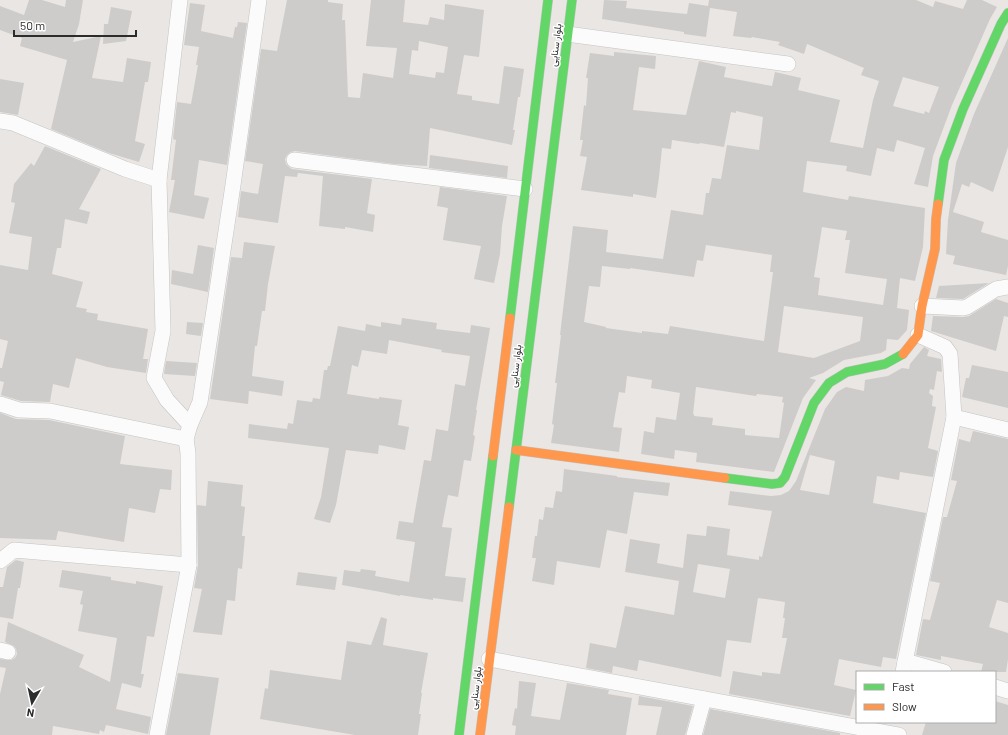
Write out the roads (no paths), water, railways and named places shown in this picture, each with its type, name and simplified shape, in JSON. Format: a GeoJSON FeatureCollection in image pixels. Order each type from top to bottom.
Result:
{"type":"FeatureCollection","features":[{"type":"Feature","properties":{"kind":"main road","name":"بلوار سنایی"},"geometry":{"type":"LineString","coordinates":[[459,735],[548,0]]}},
{"type":"Feature","properties":{"kind":"main road","name":"بلوار سنایی"},"geometry":{"type":"LineString","coordinates":[[480,735],[572,0]]}},
{"type":"Feature","properties":{"kind":"main road"},"geometry":{"type":"LineString","coordinates":[[516,450],[772,484],[780,483],[785,477],[814,403],[829,383],[847,372],[885,364],[893,360],[903,354],[918,335],[922,306],[935,249],[936,219],[944,160],[963,109],[1001,24],[1007,17]]}},
{"type":"Feature","properties":{"kind":"street"},"geometry":{"type":"LineString","coordinates":[[180,0],[159,180],[163,331],[154,378],[188,432]]}},
{"type":"Feature","properties":{"kind":"street"},"geometry":{"type":"LineString","coordinates":[[157,735],[188,566],[188,432],[200,402],[259,0]]}},
{"type":"Feature","properties":{"kind":"street"},"geometry":{"type":"LineString","coordinates":[[567,34],[788,64]]}},
{"type":"Feature","properties":{"kind":"street"},"geometry":{"type":"LineString","coordinates":[[0,121],[13,123],[126,169],[159,180]]}},
{"type":"Feature","properties":{"kind":"street"},"geometry":{"type":"LineString","coordinates":[[294,160],[525,189]]}},
{"type":"Feature","properties":{"kind":"street"},"geometry":{"type":"LineString","coordinates":[[922,306],[967,307],[996,289],[1008,287]]}},
{"type":"Feature","properties":{"kind":"street"},"geometry":{"type":"LineString","coordinates":[[918,335],[945,347],[950,354],[954,417],[904,666],[937,671]]}},
{"type":"Feature","properties":{"kind":"street"},"geometry":{"type":"LineString","coordinates":[[0,404],[19,410],[50,411],[188,432]]}},
{"type":"Feature","properties":{"kind":"street"},"geometry":{"type":"LineString","coordinates":[[954,417],[1008,430]]}},
{"type":"Feature","properties":{"kind":"street"},"geometry":{"type":"LineString","coordinates":[[0,561],[14,550],[188,566]]}},
{"type":"Feature","properties":{"kind":"street"},"geometry":{"type":"LineString","coordinates":[[489,659],[704,699],[894,730]]}},
{"type":"Feature","properties":{"kind":"street"},"geometry":{"type":"LineString","coordinates":[[996,687],[1008,691]]}},
{"type":"Feature","properties":{"kind":"street"},"geometry":{"type":"LineString","coordinates":[[694,735],[704,699]]}}]}
